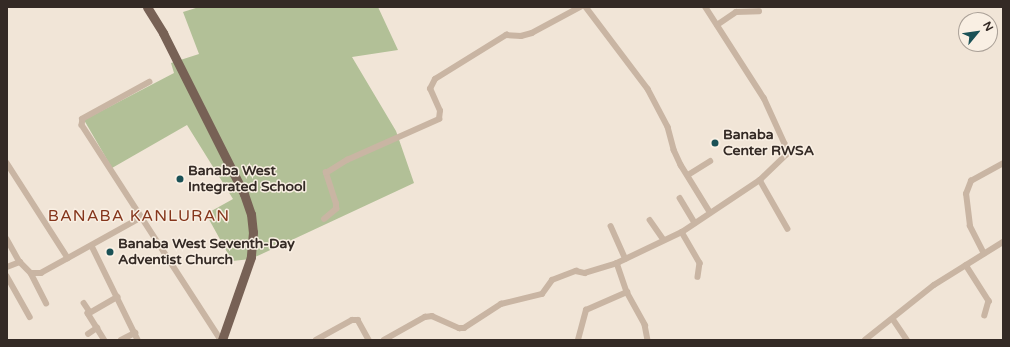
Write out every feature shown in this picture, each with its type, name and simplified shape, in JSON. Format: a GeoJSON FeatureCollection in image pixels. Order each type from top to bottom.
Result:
{"type":"FeatureCollection","features":[{"type":"Feature","properties":{"kind":"main road"},"geometry":{"type":"LineString","coordinates":[[147,7],[174,54],[244,194],[251,214],[253,232],[251,257],[222,340]]}},
{"type":"Feature","properties":{"kind":"street"},"geometry":{"type":"LineString","coordinates":[[586,7],[648,89],[668,127],[674,150],[710,212]]}},
{"type":"Feature","properties":{"kind":"street"},"geometry":{"type":"LineString","coordinates":[[384,340],[425,317],[432,316],[459,328],[464,328],[501,304],[542,294],[552,280],[576,272],[585,273],[626,259],[682,232],[760,180],[784,158],[785,145],[764,99],[705,7]]}},
{"type":"Feature","properties":{"kind":"street"},"geometry":{"type":"LineString","coordinates":[[324,219],[336,209],[336,204],[326,173],[347,160],[439,119],[440,111],[430,89],[434,79],[506,35],[521,36],[532,33],[576,8]]}},
{"type":"Feature","properties":{"kind":"street"},"geometry":{"type":"LineString","coordinates":[[717,26],[736,12],[760,11]]}},
{"type":"Feature","properties":{"kind":"street"},"geometry":{"type":"LineString","coordinates":[[150,82],[82,121],[104,161],[222,340]]}},
{"type":"Feature","properties":{"kind":"street"},"geometry":{"type":"LineString","coordinates":[[688,175],[710,161]]}},
{"type":"Feature","properties":{"kind":"street"},"geometry":{"type":"LineString","coordinates":[[7,163],[68,258]]}},
{"type":"Feature","properties":{"kind":"street"},"geometry":{"type":"LineString","coordinates":[[984,254],[970,226],[966,194],[972,181],[1003,163]]}},
{"type":"Feature","properties":{"kind":"street"},"geometry":{"type":"LineString","coordinates":[[760,180],[788,229]]}},
{"type":"Feature","properties":{"kind":"street"},"geometry":{"type":"LineString","coordinates":[[680,198],[695,223]]}},
{"type":"Feature","properties":{"kind":"street"},"geometry":{"type":"LineString","coordinates":[[31,273],[41,273],[142,217]]}},
{"type":"Feature","properties":{"kind":"street"},"geometry":{"type":"LineString","coordinates":[[650,220],[664,240]]}},
{"type":"Feature","properties":{"kind":"street"},"geometry":{"type":"LineString","coordinates":[[611,226],[626,259]]}},
{"type":"Feature","properties":{"kind":"street"},"geometry":{"type":"LineString","coordinates":[[682,232],[700,263],[698,277]]}},
{"type":"Feature","properties":{"kind":"street"},"geometry":{"type":"LineString","coordinates":[[7,239],[20,262],[31,273],[46,303]]}},
{"type":"Feature","properties":{"kind":"street"},"geometry":{"type":"LineString","coordinates":[[865,340],[930,287],[1003,242]]}},
{"type":"Feature","properties":{"kind":"street"},"geometry":{"type":"LineString","coordinates":[[92,246],[138,340]]}},
{"type":"Feature","properties":{"kind":"street"},"geometry":{"type":"LineString","coordinates":[[7,267],[20,262]]}},
{"type":"Feature","properties":{"kind":"street"},"geometry":{"type":"LineString","coordinates":[[617,263],[627,292],[645,325],[648,340]]}},
{"type":"Feature","properties":{"kind":"street"},"geometry":{"type":"LineString","coordinates":[[966,265],[989,301],[985,315]]}},
{"type":"Feature","properties":{"kind":"street"},"geometry":{"type":"LineString","coordinates":[[7,276],[30,317]]}},
{"type":"Feature","properties":{"kind":"street"},"geometry":{"type":"LineString","coordinates":[[578,340],[586,310],[627,292]]}},
{"type":"Feature","properties":{"kind":"street"},"geometry":{"type":"LineString","coordinates":[[90,312],[117,297]]}},
{"type":"Feature","properties":{"kind":"street"},"geometry":{"type":"LineString","coordinates":[[84,303],[104,340]]}},
{"type":"Feature","properties":{"kind":"street"},"geometry":{"type":"LineString","coordinates":[[893,318],[907,340]]}},
{"type":"Feature","properties":{"kind":"street"},"geometry":{"type":"LineString","coordinates":[[316,340],[352,320],[358,320],[369,340]]}},
{"type":"Feature","properties":{"kind":"street"},"geometry":{"type":"LineString","coordinates":[[88,334],[97,328]]}},
{"type":"Feature","properties":{"kind":"street"},"geometry":{"type":"LineString","coordinates":[[122,340],[135,333]]}},
{"type":"Feature","properties":{"kind":"green space"},"geometry":{"type":"Polygon","coordinates":[[[199,7],[378,7],[398,50],[352,57],[396,131],[414,183],[251,259],[232,261],[206,214],[233,199],[187,125],[112,168],[84,120],[174,73],[171,63],[199,54],[183,12],[199,7]]]}},
{"type":"Feature","properties":{"kind":"place","name":"Banaba Center RWSA"},"geometry":{"type":"Point","coordinates":[715,143]}},
{"type":"Feature","properties":{"kind":"place","name":"Banaba West Integrated School"},"geometry":{"type":"Point","coordinates":[180,179]}},
{"type":"Feature","properties":{"kind":"place","name":"Banaba West Seventh-Day Adventist Church"},"geometry":{"type":"Point","coordinates":[110,252]}},
{"type":"Feature","properties":{"kind":"district","name":"BANABA KANLURAN"},"geometry":{"type":"Point","coordinates":[139,216]}}]}
